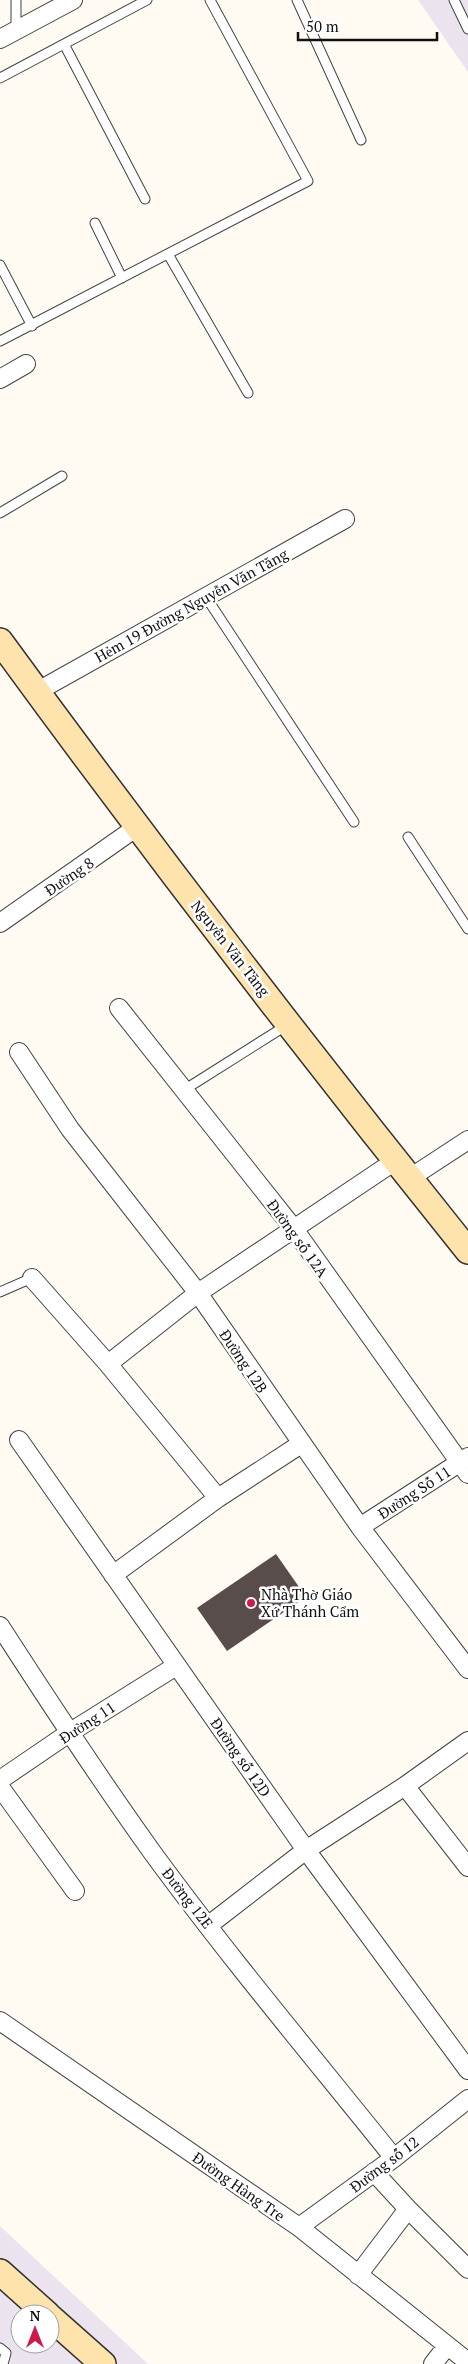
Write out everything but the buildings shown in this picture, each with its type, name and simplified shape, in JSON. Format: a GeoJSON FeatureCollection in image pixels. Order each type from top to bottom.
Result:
{"type":"FeatureCollection","features":[{"type":"Feature","properties":{"kind":"main road","name":"Nguyễn Văn Tăng"},"geometry":{"type":"LineString","coordinates":[[0,641],[137,827],[402,1170],[468,1251]]}},
{"type":"Feature","properties":{"kind":"main road"},"geometry":{"type":"LineString","coordinates":[[0,2272],[36,2304]]}},
{"type":"Feature","properties":{"kind":"main road"},"geometry":{"type":"LineString","coordinates":[[60,2326],[103,2364]]}},
{"type":"Feature","properties":{"kind":"street"},"geometry":{"type":"LineString","coordinates":[[0,39],[73,0]]}},
{"type":"Feature","properties":{"kind":"street"},"geometry":{"type":"LineString","coordinates":[[0,379],[26,364]]}},
{"type":"Feature","properties":{"kind":"street","name":"Hẻm 19 Đường Nguyễn Văn Tăng"},"geometry":{"type":"LineString","coordinates":[[38,691],[345,520]]}},
{"type":"Feature","properties":{"kind":"street","name":"Đường 8"},"geometry":{"type":"LineString","coordinates":[[0,924],[137,827]]}},
{"type":"Feature","properties":{"kind":"street","name":"Đường số 12A"},"geometry":{"type":"LineString","coordinates":[[120,1008],[294,1229],[465,1465]]}},
{"type":"Feature","properties":{"kind":"street","name":"Đường 12B"},"geometry":{"type":"LineString","coordinates":[[19,1052],[70,1129],[198,1293],[360,1527],[468,1669]]}},
{"type":"Feature","properties":{"kind":"street"},"geometry":{"type":"LineString","coordinates":[[108,1364],[198,1293],[294,1229],[402,1170],[468,1140]]}},
{"type":"Feature","properties":{"kind":"street"},"geometry":{"type":"LineString","coordinates":[[32,1278],[108,1364],[218,1498]]}},
{"type":"Feature","properties":{"kind":"street","name":"Đường số 12D"},"geometry":{"type":"LineString","coordinates":[[19,1440],[306,1850],[468,2070]]}},
{"type":"Feature","properties":{"kind":"street"},"geometry":{"type":"LineString","coordinates":[[113,1575],[218,1498],[301,1444]]}},
{"type":"Feature","properties":{"kind":"street","name":"Đường Số 11"},"geometry":{"type":"LineString","coordinates":[[360,1527],[465,1465]]}},
{"type":"Feature","properties":{"kind":"street","name":"Đường 12E"},"geometry":{"type":"LineString","coordinates":[[0,1626],[69,1733],[153,1853],[394,2158]]}},
{"type":"Feature","properties":{"kind":"street","name":"Đường 11"},"geometry":{"type":"LineString","coordinates":[[0,1780],[69,1733],[176,1666]]}},
{"type":"Feature","properties":{"kind":"street"},"geometry":{"type":"LineString","coordinates":[[208,1924],[306,1850],[405,1786],[468,1741]]}},
{"type":"Feature","properties":{"kind":"street"},"geometry":{"type":"LineString","coordinates":[[405,1786],[468,1866]]}},
{"type":"Feature","properties":{"kind":"street"},"geometry":{"type":"LineString","coordinates":[[0,1788],[75,1891]]}},
{"type":"Feature","properties":{"kind":"street","name":"Đường Hàng Tre"},"geometry":{"type":"LineString","coordinates":[[1,2023],[299,2227],[468,2362]]}},
{"type":"Feature","properties":{"kind":"street","name":"Đường số 12"},"geometry":{"type":"LineString","coordinates":[[299,2227],[394,2158],[468,2099]]}},
{"type":"Feature","properties":{"kind":"street"},"geometry":{"type":"LineString","coordinates":[[374,2172],[408,2210],[468,2269]]}},
{"type":"Feature","properties":{"kind":"street"},"geometry":{"type":"LineString","coordinates":[[358,2275],[408,2210]]}},
{"type":"Feature","properties":{"kind":"street"},"geometry":{"type":"LineString","coordinates":[[433,2364],[447,2346]]}},
{"type":"Feature","properties":{"kind":"lane"},"geometry":{"type":"LineString","coordinates":[[16,0],[16,30]]}},
{"type":"Feature","properties":{"kind":"lane"},"geometry":{"type":"LineString","coordinates":[[0,78],[147,0]]}},
{"type":"Feature","properties":{"kind":"lane"},"geometry":{"type":"LineString","coordinates":[[0,341],[308,181],[210,0]]}},
{"type":"Feature","properties":{"kind":"lane"},"geometry":{"type":"LineString","coordinates":[[297,0],[361,140]]}},
{"type":"Feature","properties":{"kind":"lane"},"geometry":{"type":"LineString","coordinates":[[454,0],[468,29]]}},
{"type":"Feature","properties":{"kind":"lane"},"geometry":{"type":"LineString","coordinates":[[64,44],[145,199]]}},
{"type":"Feature","properties":{"kind":"lane"},"geometry":{"type":"LineString","coordinates":[[95,223],[122,278]]}},
{"type":"Feature","properties":{"kind":"lane"},"geometry":{"type":"LineString","coordinates":[[168,254],[248,392]]}},
{"type":"Feature","properties":{"kind":"lane"},"geometry":{"type":"LineString","coordinates":[[0,265],[32,326]]}},
{"type":"Feature","properties":{"kind":"lane"},"geometry":{"type":"LineString","coordinates":[[0,513],[62,476]]}},
{"type":"Feature","properties":{"kind":"lane"},"geometry":{"type":"LineString","coordinates":[[206,597],[354,822]]}},
{"type":"Feature","properties":{"kind":"lane"},"geometry":{"type":"LineString","coordinates":[[408,837],[468,929]]}},
{"type":"Feature","properties":{"kind":"lane"},"geometry":{"type":"LineString","coordinates":[[184,1090],[289,1023]]}},
{"type":"Feature","properties":{"kind":"lane"},"geometry":{"type":"LineString","coordinates":[[0,1292],[32,1278]]}},
{"type":"Feature","properties":{"kind":"lane"},"geometry":{"type":"LineString","coordinates":[[0,2348],[6,2353],[3,2364]]}},
{"type":"Feature","properties":{"kind":"shaded area"},"geometry":{"type":"Polygon","coordinates":[[[418,0],[468,0],[468,72],[418,0]]]}},
{"type":"Feature","properties":{"kind":"shaded area"},"geometry":{"type":"Polygon","coordinates":[[[0,2226],[148,2364],[0,2364],[0,2226]]]}},
{"type":"Feature","properties":{"kind":"place","name":"Nhà Thờ Giáo Xứ Thánh Cẩm"},"geometry":{"type":"Point","coordinates":[251,1603]}}]}
